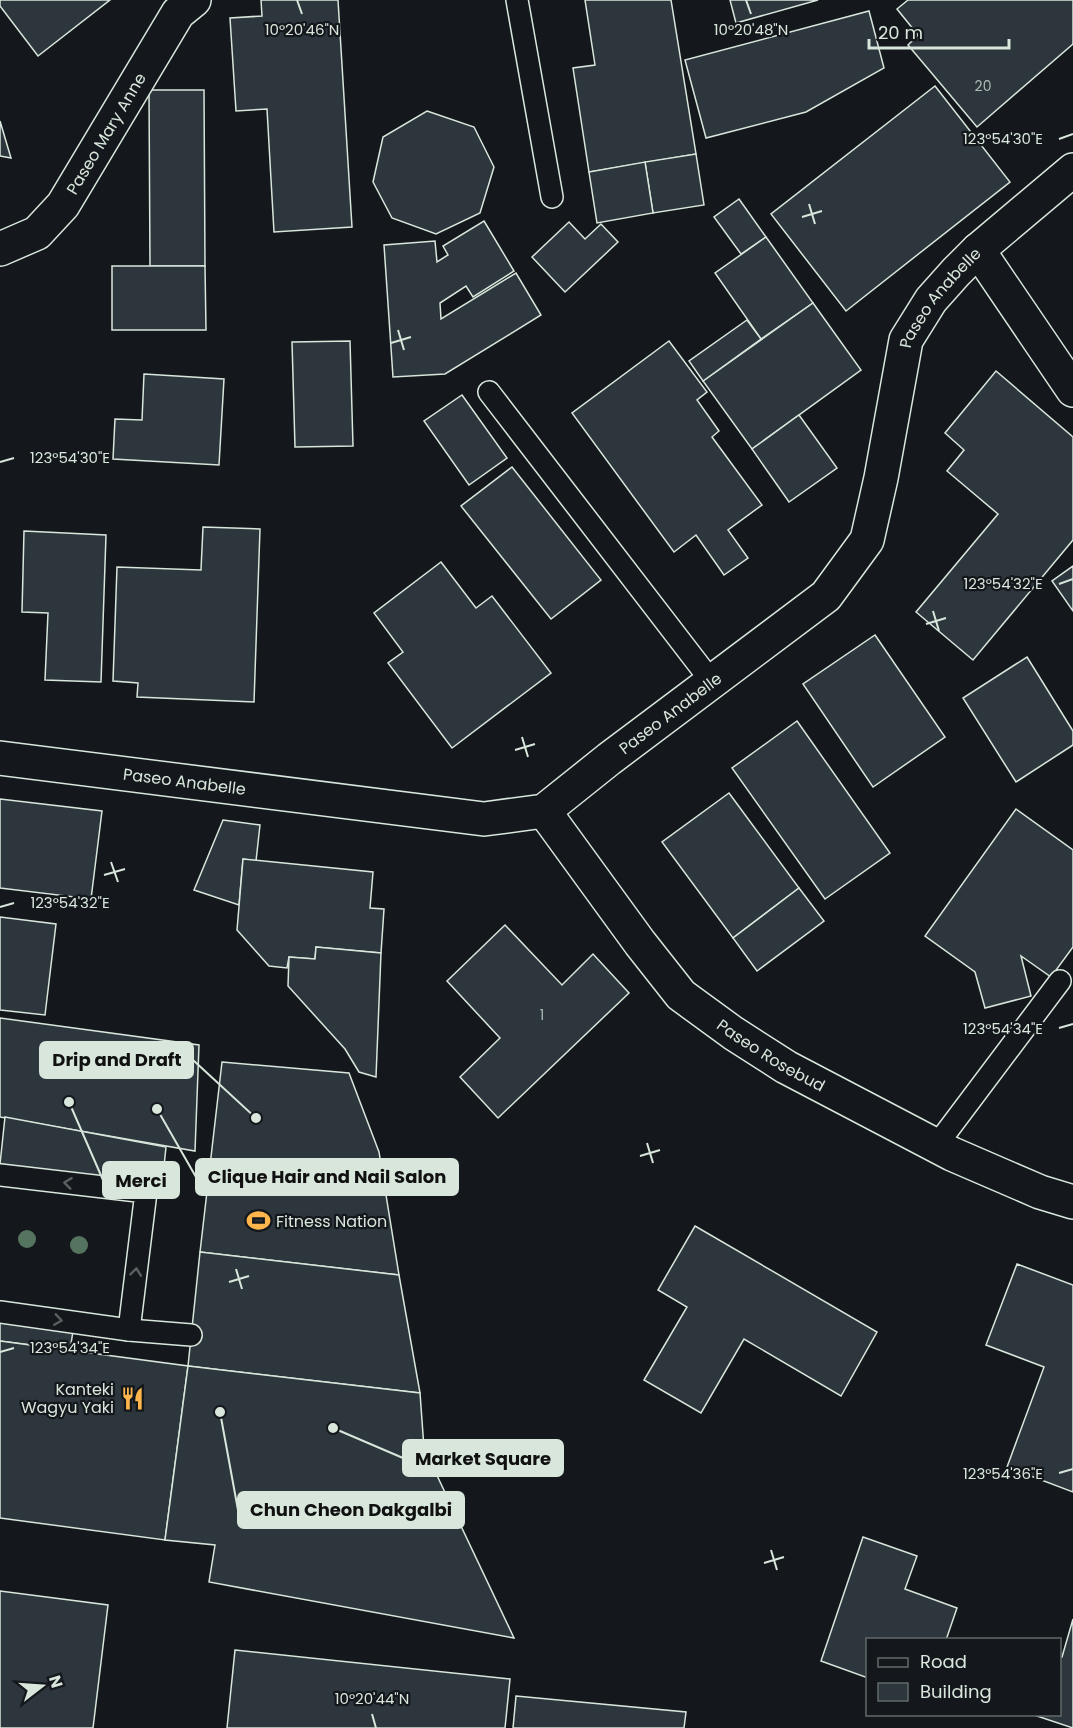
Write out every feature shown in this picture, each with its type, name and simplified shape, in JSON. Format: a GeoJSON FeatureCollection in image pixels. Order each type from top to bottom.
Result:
{"type":"FeatureCollection","features":[{"type":"Feature","properties":{"kind":"street","name":"Paseo Mary Anne"},"geometry":{"type":"LineString","coordinates":[[0,249],[37,233],[63,205],[178,13],[194,0]]}},
{"type":"Feature","properties":{"kind":"street","name":"Paseo Anabelle"},"geometry":{"type":"LineString","coordinates":[[0,758],[484,819],[544,811],[609,759],[826,596],[867,540],[881,478],[906,340],[931,300],[978,250],[1073,170]]}},
{"type":"Feature","properties":{"kind":"street"},"geometry":{"type":"LineString","coordinates":[[978,250],[1073,390]]}},
{"type":"Feature","properties":{"kind":"street","name":"Paseo Rosebud"},"geometry":{"type":"LineString","coordinates":[[544,811],[640,943],[681,994],[733,1033],[786,1067],[952,1154],[1040,1192],[1073,1202]]}},
{"type":"Feature","properties":{"kind":"lane"},"geometry":{"type":"LineString","coordinates":[[517,0],[552,197]]}},
{"type":"Feature","properties":{"kind":"lane"},"geometry":{"type":"LineString","coordinates":[[489,392],[712,682]]}},
{"type":"Feature","properties":{"kind":"lane"},"geometry":{"type":"LineString","coordinates":[[936,1146],[1060,981]]}},
{"type":"Feature","properties":{"kind":"lane"},"geometry":{"type":"LineString","coordinates":[[0,1174],[147,1192],[129,1330]]}},
{"type":"Feature","properties":{"kind":"lane"},"geometry":{"type":"LineString","coordinates":[[0,1312],[129,1330],[191,1335]]}},
{"type":"Feature","properties":{"kind":"building"},"geometry":{"type":"Polygon","coordinates":[[[0,0],[110,0],[38,56],[0,6],[0,0]]]}},
{"type":"Feature","properties":{"kind":"building"},"geometry":{"type":"Polygon","coordinates":[[[261,0],[338,0],[352,227],[274,232],[267,109],[236,111],[230,18],[262,16],[261,0]]]}},
{"type":"Feature","properties":{"kind":"building"},"geometry":{"type":"Polygon","coordinates":[[[585,0],[671,0],[696,154],[589,172],[573,68],[595,65],[585,0]]]}},
{"type":"Feature","properties":{"kind":"building"},"geometry":{"type":"Polygon","coordinates":[[[730,0],[818,0],[736,23],[730,0]]]}},
{"type":"Feature","properties":{"kind":"building"},"geometry":{"type":"Polygon","coordinates":[[[908,0],[1073,0],[1073,44],[977,127],[908,45],[918,35],[897,9],[908,0]]]}},
{"type":"Feature","properties":{"kind":"building"},"geometry":{"type":"Polygon","coordinates":[[[869,11],[884,68],[806,112],[706,138],[685,60],[869,11]]]}},
{"type":"Feature","properties":{"kind":"building"},"geometry":{"type":"Polygon","coordinates":[[[935,86],[1010,182],[846,311],[771,214],[935,86]]]}},
{"type":"Feature","properties":{"kind":"building"},"geometry":{"type":"Polygon","coordinates":[[[149,90],[204,90],[205,266],[150,266],[149,90]]]}},
{"type":"Feature","properties":{"kind":"building"},"geometry":{"type":"Polygon","coordinates":[[[427,111],[474,127],[494,167],[480,213],[436,234],[392,218],[373,182],[383,137],[427,111]]]}},
{"type":"Feature","properties":{"kind":"building"},"geometry":{"type":"Polygon","coordinates":[[[0,121],[11,158],[0,156],[0,121]]]}},
{"type":"Feature","properties":{"kind":"building"},"geometry":{"type":"Polygon","coordinates":[[[696,154],[704,205],[653,213],[645,162],[696,154]]]}},
{"type":"Feature","properties":{"kind":"building"},"geometry":{"type":"Polygon","coordinates":[[[645,162],[653,213],[597,223],[589,172],[645,162]]]}},
{"type":"Feature","properties":{"kind":"building"},"geometry":{"type":"Polygon","coordinates":[[[739,199],[766,237],[741,254],[714,217],[739,199]]]}},
{"type":"Feature","properties":{"kind":"building"},"geometry":{"type":"Polygon","coordinates":[[[484,221],[514,271],[473,297],[466,286],[440,303],[441,319],[516,273],[541,315],[445,374],[393,377],[384,245],[435,241],[437,262],[448,255],[443,246],[484,221]]]}},
{"type":"Feature","properties":{"kind":"building"},"geometry":{"type":"Polygon","coordinates":[[[569,222],[585,239],[601,224],[618,242],[565,292],[532,257],[569,222]]]}},
{"type":"Feature","properties":{"kind":"building"},"geometry":{"type":"Polygon","coordinates":[[[766,237],[813,303],[761,339],[715,273],[766,237]]]}},
{"type":"Feature","properties":{"kind":"building"},"geometry":{"type":"Polygon","coordinates":[[[112,266],[205,266],[206,330],[112,330],[112,266]]]}},
{"type":"Feature","properties":{"kind":"building"},"geometry":{"type":"Polygon","coordinates":[[[813,303],[861,370],[752,449],[703,381],[813,303]]]}},
{"type":"Feature","properties":{"kind":"building"},"geometry":{"type":"Polygon","coordinates":[[[747,320],[761,339],[703,381],[689,361],[747,320]]]}},
{"type":"Feature","properties":{"kind":"building"},"geometry":{"type":"Polygon","coordinates":[[[350,341],[353,446],[295,447],[292,342],[350,341]]]}},
{"type":"Feature","properties":{"kind":"building"},"geometry":{"type":"Polygon","coordinates":[[[669,341],[707,392],[697,400],[719,431],[712,437],[762,505],[728,530],[748,558],[724,575],[696,535],[674,552],[572,413],[669,341]]]}},
{"type":"Feature","properties":{"kind":"building"},"geometry":{"type":"Polygon","coordinates":[[[996,371],[1073,437],[1073,540],[973,660],[916,612],[998,514],[947,471],[964,450],[945,433],[996,371]]]}},
{"type":"Feature","properties":{"kind":"building"},"geometry":{"type":"Polygon","coordinates":[[[144,374],[224,379],[219,465],[113,459],[115,419],[142,420],[144,374]]]}},
{"type":"Feature","properties":{"kind":"building"},"geometry":{"type":"Polygon","coordinates":[[[462,395],[507,458],[469,485],[424,421],[462,395]]]}},
{"type":"Feature","properties":{"kind":"building"},"geometry":{"type":"Polygon","coordinates":[[[799,415],[837,468],[789,502],[752,449],[799,415]]]}},
{"type":"Feature","properties":{"kind":"building"},"geometry":{"type":"Polygon","coordinates":[[[512,467],[601,580],[551,619],[461,506],[512,467]]]}},
{"type":"Feature","properties":{"kind":"building"},"geometry":{"type":"Polygon","coordinates":[[[203,527],[260,529],[254,702],[137,697],[138,683],[113,681],[117,567],[201,570],[203,527]]]}},
{"type":"Feature","properties":{"kind":"building"},"geometry":{"type":"Polygon","coordinates":[[[24,531],[106,535],[101,682],[45,680],[48,613],[22,612],[24,531]]]}},
{"type":"Feature","properties":{"kind":"building"},"geometry":{"type":"Polygon","coordinates":[[[441,562],[476,608],[492,596],[551,673],[452,748],[388,663],[403,652],[374,613],[441,562]]]}},
{"type":"Feature","properties":{"kind":"building"},"geometry":{"type":"Polygon","coordinates":[[[1073,566],[1073,611],[1052,581],[1073,566]]]}},
{"type":"Feature","properties":{"kind":"building"},"geometry":{"type":"Polygon","coordinates":[[[875,635],[945,737],[873,787],[803,684],[875,635]]]}},
{"type":"Feature","properties":{"kind":"building"},"geometry":{"type":"Polygon","coordinates":[[[1027,657],[1073,731],[1073,745],[1016,782],[963,698],[1027,657]]]}},
{"type":"Feature","properties":{"kind":"building"},"geometry":{"type":"Polygon","coordinates":[[[797,721],[890,853],[825,899],[732,768],[797,721]]]}},
{"type":"Feature","properties":{"kind":"building"},"geometry":{"type":"Polygon","coordinates":[[[729,793],[799,888],[733,938],[662,842],[729,793]]]}},
{"type":"Feature","properties":{"kind":"building"},"geometry":{"type":"Polygon","coordinates":[[[0,799],[102,811],[91,899],[0,888],[0,799]]]}},
{"type":"Feature","properties":{"kind":"building"},"geometry":{"type":"Polygon","coordinates":[[[1016,809],[1073,850],[1073,947],[1051,977],[1021,956],[1031,996],[985,1008],[975,972],[925,936],[1016,809]]]}},
{"type":"Feature","properties":{"kind":"building"},"geometry":{"type":"Polygon","coordinates":[[[223,820],[260,825],[256,861],[243,859],[239,905],[194,890],[223,820]]]}},
{"type":"Feature","properties":{"kind":"building"},"geometry":{"type":"Polygon","coordinates":[[[243,859],[373,872],[370,908],[384,909],[381,953],[316,947],[315,959],[289,957],[287,968],[269,966],[237,930],[243,859]]]}},
{"type":"Feature","properties":{"kind":"building"},"geometry":{"type":"Polygon","coordinates":[[[799,888],[824,921],[757,971],[733,938],[799,888]]]}},
{"type":"Feature","properties":{"kind":"building"},"geometry":{"type":"Polygon","coordinates":[[[0,917],[56,924],[45,1015],[0,1010],[0,917]]]}},
{"type":"Feature","properties":{"kind":"building"},"geometry":{"type":"Polygon","coordinates":[[[505,925],[562,985],[593,954],[629,993],[498,1118],[460,1077],[500,1038],[447,981],[505,925]]]}},
{"type":"Feature","properties":{"kind":"building"},"geometry":{"type":"Polygon","coordinates":[[[316,947],[381,953],[376,1077],[359,1072],[345,1049],[288,986],[289,957],[315,959],[316,947]]]}},
{"type":"Feature","properties":{"kind":"building"},"geometry":{"type":"Polygon","coordinates":[[[0,1018],[199,1045],[195,1151],[0,1117],[0,1018]]]}},
{"type":"Feature","properties":{"kind":"building"},"geometry":{"type":"Polygon","coordinates":[[[222,1062],[349,1073],[379,1152],[399,1275],[200,1252],[222,1062]]]}},
{"type":"Feature","properties":{"kind":"building"},"geometry":{"type":"Polygon","coordinates":[[[5,1117],[166,1147],[162,1185],[0,1164],[5,1117]]]}},
{"type":"Feature","properties":{"kind":"building"},"geometry":{"type":"Polygon","coordinates":[[[695,1226],[877,1332],[841,1396],[744,1339],[701,1413],[644,1380],[687,1307],[658,1290],[695,1226]]]}},
{"type":"Feature","properties":{"kind":"building"},"geometry":{"type":"Polygon","coordinates":[[[200,1252],[399,1275],[420,1393],[188,1366],[200,1252]]]}},
{"type":"Feature","properties":{"kind":"building"},"geometry":{"type":"Polygon","coordinates":[[[1017,1264],[1073,1285],[1073,1492],[1007,1467],[1044,1367],[986,1345],[1017,1264]]]}},
{"type":"Feature","properties":{"kind":"building"},"geometry":{"type":"Polygon","coordinates":[[[0,1315],[74,1325],[70,1350],[0,1341],[0,1315]]]}},
{"type":"Feature","properties":{"kind":"building"},"geometry":{"type":"Polygon","coordinates":[[[0,1341],[188,1366],[165,1540],[0,1518],[0,1341]]]}},
{"type":"Feature","properties":{"kind":"building"},"geometry":{"type":"Polygon","coordinates":[[[188,1366],[420,1393],[424,1448],[514,1638],[209,1582],[215,1545],[165,1540],[188,1366]]]}},
{"type":"Feature","properties":{"kind":"building"},"geometry":{"type":"Polygon","coordinates":[[[863,1537],[917,1556],[905,1589],[957,1608],[947,1638],[866,1638],[866,1677],[821,1661],[863,1537]]]}},
{"type":"Feature","properties":{"kind":"building"},"geometry":{"type":"Polygon","coordinates":[[[0,1591],[108,1605],[93,1728],[0,1728],[0,1591]]]}},
{"type":"Feature","properties":{"kind":"building"},"geometry":{"type":"Polygon","coordinates":[[[1073,1619],[1073,1728],[1037,1716],[1061,1716],[1062,1657],[1073,1619]]]}},
{"type":"Feature","properties":{"kind":"building"},"geometry":{"type":"Polygon","coordinates":[[[235,1650],[510,1679],[505,1728],[227,1728],[235,1650]]]}},
{"type":"Feature","properties":{"kind":"building"},"geometry":{"type":"Polygon","coordinates":[[[516,1696],[686,1712],[684,1728],[513,1728],[516,1696]]]}},
{"type":"Feature","properties":{"kind":"place","name":"Merci"},"geometry":{"type":"Point","coordinates":[69,1102]}},
{"type":"Feature","properties":{"kind":"place","name":"Clique Hair and Nail Salon"},"geometry":{"type":"Point","coordinates":[157,1109]}},
{"type":"Feature","properties":{"kind":"place","name":"Drip and Draft"},"geometry":{"type":"Point","coordinates":[256,1118]}},
{"type":"Feature","properties":{"kind":"place","name":"Fitness Nation"},"geometry":{"type":"Point","coordinates":[258,1221]}},
{"type":"Feature","properties":{"kind":"place","name":"Kanteki Wagyu Yaki"},"geometry":{"type":"Point","coordinates":[132,1398]}},
{"type":"Feature","properties":{"kind":"place","name":"Chun Cheon Dakgalbi"},"geometry":{"type":"Point","coordinates":[220,1412]}},
{"type":"Feature","properties":{"kind":"place","name":"Market Square"},"geometry":{"type":"Point","coordinates":[333,1428]}}]}
